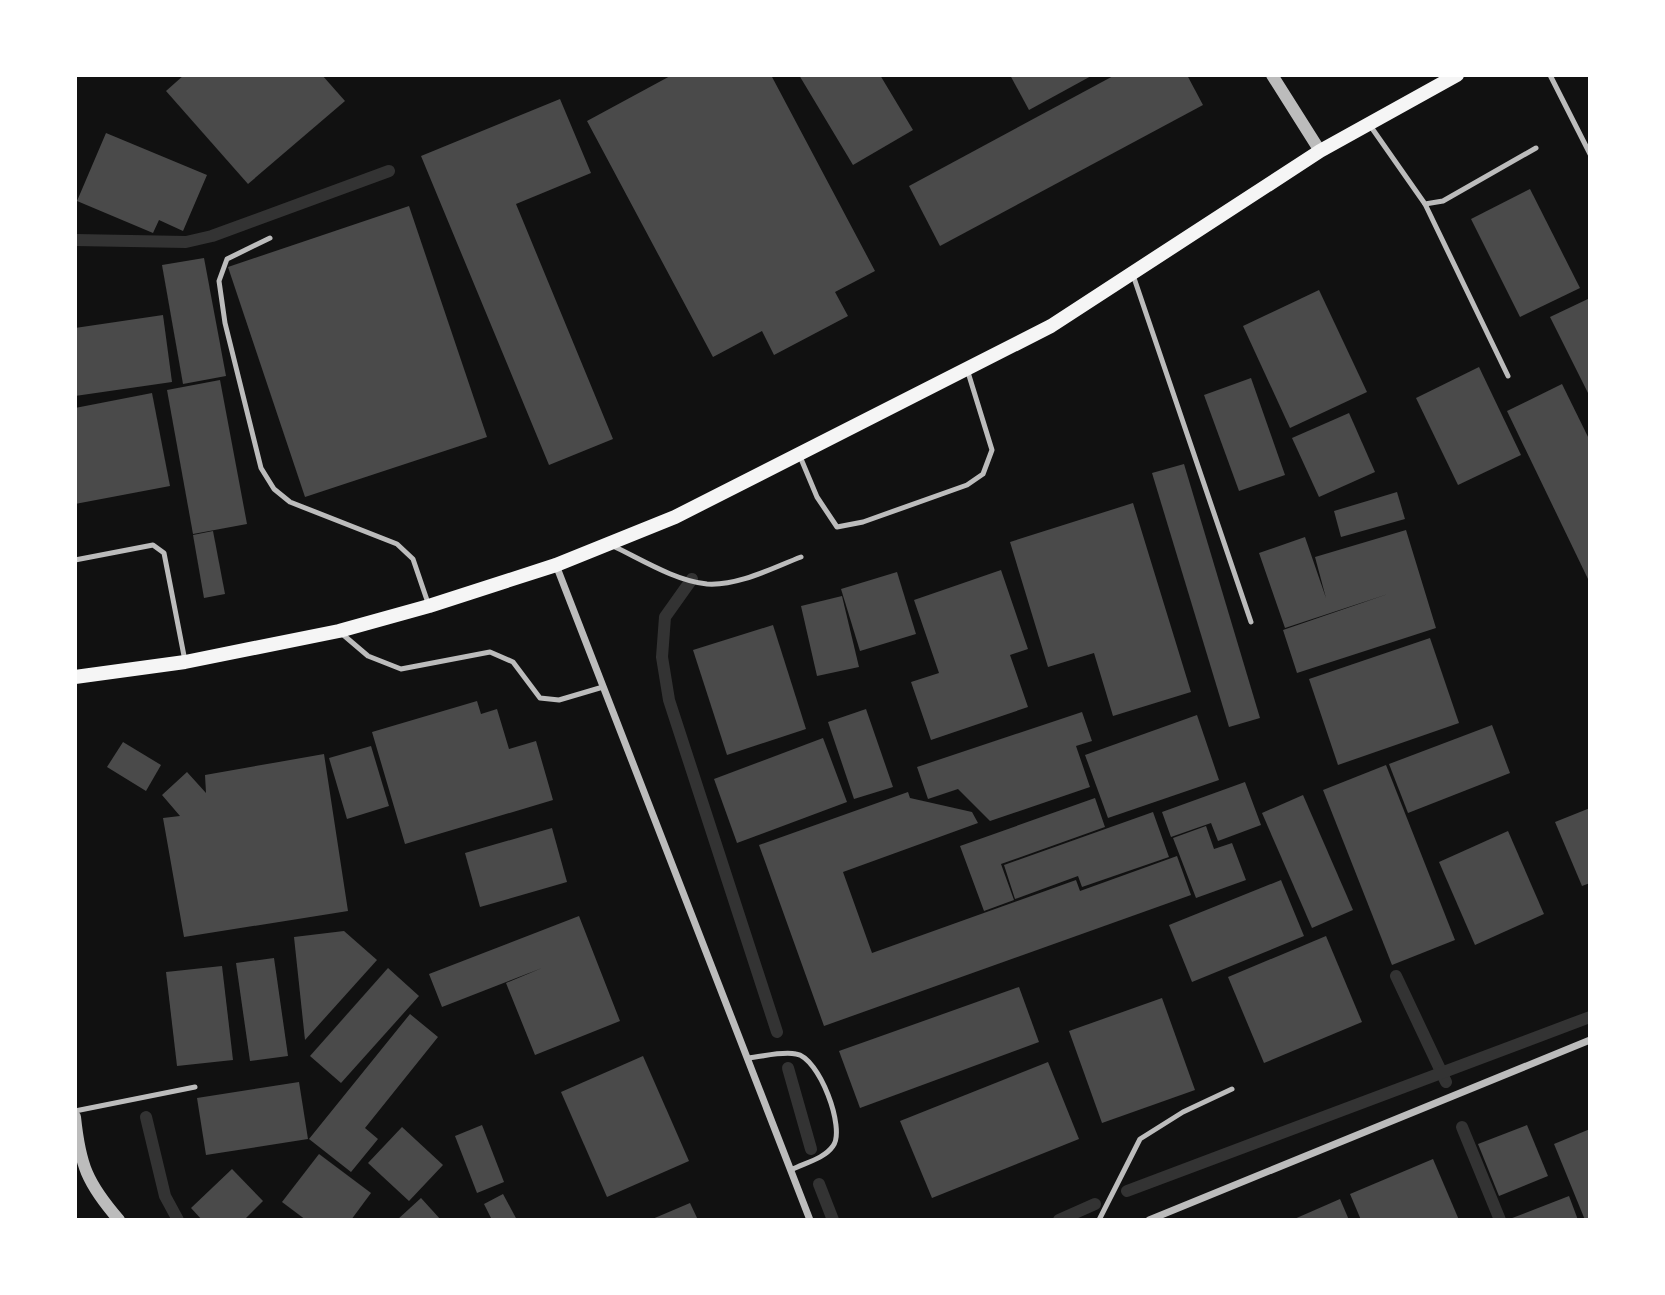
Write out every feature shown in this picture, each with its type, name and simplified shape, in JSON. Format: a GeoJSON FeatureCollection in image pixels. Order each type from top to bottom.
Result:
{"type":"FeatureCollection","features":[{"type":"Feature","properties":{"kind":"main road"},"geometry":{"type":"LineString","coordinates":[[75,677],[185,662],[338,631],[429,606],[556,565],[675,517],[1051,326],[1320,151],[1457,75]]}},
{"type":"Feature","properties":{"kind":"street"},"geometry":{"type":"LineString","coordinates":[[1272,75],[1320,151]]}},
{"type":"Feature","properties":{"kind":"street"},"geometry":{"type":"LineString","coordinates":[[556,565],[810,1220]]}},
{"type":"Feature","properties":{"kind":"street"},"geometry":{"type":"LineString","coordinates":[[1149,1220],[1590,1040]]}},
{"type":"Feature","properties":{"kind":"street"},"geometry":{"type":"LineString","coordinates":[[75,1117],[77,1151],[91,1187],[118,1220]]}},
{"type":"Feature","properties":{"kind":"lane"},"geometry":{"type":"LineString","coordinates":[[1550,75],[1590,154]]}},
{"type":"Feature","properties":{"kind":"lane"},"geometry":{"type":"LineString","coordinates":[[1369,124],[1425,204],[1508,376]]}},
{"type":"Feature","properties":{"kind":"lane"},"geometry":{"type":"LineString","coordinates":[[1425,204],[1443,201],[1536,148]]}},
{"type":"Feature","properties":{"kind":"lane"},"geometry":{"type":"LineString","coordinates":[[271,238],[227,259],[219,281],[241,400],[261,468],[274,489],[290,502],[397,544],[413,559],[429,606]]}},
{"type":"Feature","properties":{"kind":"lane"},"geometry":{"type":"LineString","coordinates":[[1132,272],[1251,622]]}},
{"type":"Feature","properties":{"kind":"lane"},"geometry":{"type":"LineString","coordinates":[[799,454],[817,497],[837,527],[863,522],[967,485],[983,474],[992,450],[967,369]]}},
{"type":"Feature","properties":{"kind":"lane"},"geometry":{"type":"LineString","coordinates":[[608,544],[677,575],[706,584],[739,580],[801,556]]}},
{"type":"Feature","properties":{"kind":"lane"},"geometry":{"type":"LineString","coordinates":[[75,560],[153,545],[164,553],[185,662]]}},
{"type":"Feature","properties":{"kind":"lane"},"geometry":{"type":"LineString","coordinates":[[338,631],[368,656],[401,669],[490,652],[513,662],[540,698],[559,700],[603,687]]}},
{"type":"Feature","properties":{"kind":"lane"},"geometry":{"type":"LineString","coordinates":[[747,1058],[797,1054],[813,1063],[823,1079],[838,1135],[833,1146],[820,1157],[791,1170]]}},
{"type":"Feature","properties":{"kind":"lane"},"geometry":{"type":"LineString","coordinates":[[75,1111],[195,1087]]}},
{"type":"Feature","properties":{"kind":"lane"},"geometry":{"type":"LineString","coordinates":[[1099,1220],[1140,1139],[1183,1112],[1232,1089]]}},
{"type":"Feature","properties":{"kind":"building"},"geometry":{"type":"Polygon","coordinates":[[[184,75],[322,75],[345,101],[248,184],[166,91],[184,75]]]}},
{"type":"Feature","properties":{"kind":"building"},"geometry":{"type":"Polygon","coordinates":[[[672,75],[771,75],[875,271],[835,292],[848,316],[774,355],[762,331],[713,357],[587,121],[672,75]]]}},
{"type":"Feature","properties":{"kind":"building"},"geometry":{"type":"Polygon","coordinates":[[[799,75],[880,75],[913,130],[853,165],[799,75]]]}},
{"type":"Feature","properties":{"kind":"building"},"geometry":{"type":"Polygon","coordinates":[[[1010,75],[1093,75],[1029,110],[1010,75]]]}},
{"type":"Feature","properties":{"kind":"building"},"geometry":{"type":"Polygon","coordinates":[[[1115,75],[1187,75],[1203,105],[940,246],[909,186],[1115,75]]]}},
{"type":"Feature","properties":{"kind":"building"},"geometry":{"type":"Polygon","coordinates":[[[560,99],[591,173],[516,204],[613,439],[549,465],[421,156],[560,99]]]}},
{"type":"Feature","properties":{"kind":"building"},"geometry":{"type":"Polygon","coordinates":[[[106,133],[207,175],[183,231],[159,220],[153,233],[77,201],[106,133]]]}},
{"type":"Feature","properties":{"kind":"building"},"geometry":{"type":"Polygon","coordinates":[[[1530,189],[1580,288],[1520,317],[1471,219],[1530,189]]]}},
{"type":"Feature","properties":{"kind":"building"},"geometry":{"type":"Polygon","coordinates":[[[409,206],[487,437],[305,497],[228,267],[409,206]]]}},
{"type":"Feature","properties":{"kind":"building"},"geometry":{"type":"Polygon","coordinates":[[[204,258],[226,376],[183,384],[162,265],[204,258]]]}},
{"type":"Feature","properties":{"kind":"building"},"geometry":{"type":"Polygon","coordinates":[[[1319,290],[1367,392],[1290,428],[1243,326],[1319,290]]]}},
{"type":"Feature","properties":{"kind":"building"},"geometry":{"type":"Polygon","coordinates":[[[1590,298],[1590,397],[1550,317],[1590,298]]]}},
{"type":"Feature","properties":{"kind":"building"},"geometry":{"type":"Polygon","coordinates":[[[163,315],[172,382],[75,396],[75,328],[163,315]]]}},
{"type":"Feature","properties":{"kind":"building"},"geometry":{"type":"Polygon","coordinates":[[[1479,367],[1521,455],[1458,485],[1416,398],[1479,367]]]}},
{"type":"Feature","properties":{"kind":"building"},"geometry":{"type":"Polygon","coordinates":[[[1251,378],[1285,475],[1239,491],[1204,395],[1251,378]]]}},
{"type":"Feature","properties":{"kind":"building"},"geometry":{"type":"Polygon","coordinates":[[[220,380],[247,524],[193,534],[167,390],[220,380]]]}},
{"type":"Feature","properties":{"kind":"building"},"geometry":{"type":"Polygon","coordinates":[[[1562,384],[1590,441],[1588,579],[1507,411],[1562,384]]]}},
{"type":"Feature","properties":{"kind":"building"},"geometry":{"type":"Polygon","coordinates":[[[152,393],[170,486],[75,504],[75,408],[152,393]]]}},
{"type":"Feature","properties":{"kind":"building"},"geometry":{"type":"Polygon","coordinates":[[[1349,413],[1375,472],[1319,497],[1292,438],[1349,413]]]}},
{"type":"Feature","properties":{"kind":"building"},"geometry":{"type":"Polygon","coordinates":[[[1184,464],[1260,718],[1229,727],[1152,473],[1184,464]]]}},
{"type":"Feature","properties":{"kind":"building"},"geometry":{"type":"Polygon","coordinates":[[[1397,492],[1405,519],[1341,537],[1334,511],[1397,492]]]}},
{"type":"Feature","properties":{"kind":"building"},"geometry":{"type":"Polygon","coordinates":[[[1133,503],[1191,692],[1113,716],[1094,653],[1048,667],[1010,542],[1133,503]]]}},
{"type":"Feature","properties":{"kind":"building"},"geometry":{"type":"Polygon","coordinates":[[[1406,530],[1436,628],[1297,673],[1283,630],[1388,594],[1285,628],[1259,553],[1305,537],[1326,598],[1315,557],[1406,530]]]}},
{"type":"Feature","properties":{"kind":"building"},"geometry":{"type":"Polygon","coordinates":[[[213,531],[225,594],[204,598],[193,535],[213,531]]]}},
{"type":"Feature","properties":{"kind":"building"},"geometry":{"type":"Polygon","coordinates":[[[1001,570],[1028,649],[1010,655],[1028,707],[931,740],[911,682],[939,673],[914,600],[1001,570]]]}},
{"type":"Feature","properties":{"kind":"building"},"geometry":{"type":"Polygon","coordinates":[[[897,572],[916,634],[860,651],[841,589],[897,572]]]}},
{"type":"Feature","properties":{"kind":"building"},"geometry":{"type":"Polygon","coordinates":[[[842,596],[859,667],[817,676],[801,606],[842,596]]]}},
{"type":"Feature","properties":{"kind":"building"},"geometry":{"type":"Polygon","coordinates":[[[773,625],[806,729],[727,755],[693,650],[773,625]]]}},
{"type":"Feature","properties":{"kind":"building"},"geometry":{"type":"Polygon","coordinates":[[[1430,638],[1459,723],[1338,765],[1309,679],[1430,638]]]}},
{"type":"Feature","properties":{"kind":"building"},"geometry":{"type":"Polygon","coordinates":[[[477,701],[481,714],[497,709],[509,749],[536,741],[553,800],[405,844],[372,732],[477,701]]]}},
{"type":"Feature","properties":{"kind":"building"},"geometry":{"type":"Polygon","coordinates":[[[866,709],[893,787],[854,799],[828,722],[866,709]]]}},
{"type":"Feature","properties":{"kind":"building"},"geometry":{"type":"Polygon","coordinates":[[[1082,712],[1092,741],[1076,746],[1090,787],[990,821],[958,789],[928,799],[917,767],[1082,712]]]}},
{"type":"Feature","properties":{"kind":"building"},"geometry":{"type":"Polygon","coordinates":[[[1197,715],[1219,780],[1108,818],[1085,755],[1197,715]]]}},
{"type":"Feature","properties":{"kind":"building"},"geometry":{"type":"Polygon","coordinates":[[[1492,725],[1510,773],[1408,813],[1389,764],[1492,725]]]}},
{"type":"Feature","properties":{"kind":"building"},"geometry":{"type":"Polygon","coordinates":[[[823,738],[847,802],[737,843],[714,779],[823,738]]]}},
{"type":"Feature","properties":{"kind":"building"},"geometry":{"type":"Polygon","coordinates":[[[123,742],[161,765],[146,791],[107,767],[123,742]]]}},
{"type":"Feature","properties":{"kind":"building"},"geometry":{"type":"Polygon","coordinates":[[[371,746],[389,806],[347,819],[329,758],[371,746]]]}},
{"type":"Feature","properties":{"kind":"building"},"geometry":{"type":"Polygon","coordinates":[[[324,754],[348,911],[184,937],[163,818],[180,816],[162,795],[187,772],[206,793],[205,775],[324,754]]]}},
{"type":"Feature","properties":{"kind":"building"},"geometry":{"type":"Polygon","coordinates":[[[1386,765],[1455,940],[1392,965],[1323,790],[1386,765]]]}},
{"type":"Feature","properties":{"kind":"building"},"geometry":{"type":"Polygon","coordinates":[[[1245,782],[1261,825],[1218,841],[1211,823],[1171,837],[1162,812],[1245,782]]]}},
{"type":"Feature","properties":{"kind":"building"},"geometry":{"type":"Polygon","coordinates":[[[908,792],[910,798],[972,812],[978,823],[843,872],[872,953],[1076,880],[1080,891],[1177,856],[1191,895],[824,1026],[759,845],[908,792]]]}},
{"type":"Feature","properties":{"kind":"building"},"geometry":{"type":"Polygon","coordinates":[[[1303,795],[1353,910],[1312,928],[1262,813],[1303,795]]]}},
{"type":"Feature","properties":{"kind":"building"},"geometry":{"type":"Polygon","coordinates":[[[1095,798],[1105,827],[1001,864],[1014,900],[984,911],[960,846],[1095,798]]]}},
{"type":"Feature","properties":{"kind":"building"},"geometry":{"type":"Polygon","coordinates":[[[1590,808],[1590,883],[1582,886],[1555,822],[1590,808]]]}},
{"type":"Feature","properties":{"kind":"building"},"geometry":{"type":"Polygon","coordinates":[[[1153,812],[1169,857],[1082,887],[1078,876],[1015,899],[1004,865],[1153,812]]]}},
{"type":"Feature","properties":{"kind":"building"},"geometry":{"type":"Polygon","coordinates":[[[1206,826],[1214,849],[1232,843],[1246,880],[1196,898],[1173,838],[1206,826]]]}},
{"type":"Feature","properties":{"kind":"building"},"geometry":{"type":"Polygon","coordinates":[[[552,828],[567,882],[480,907],[465,853],[552,828]]]}},
{"type":"Feature","properties":{"kind":"building"},"geometry":{"type":"Polygon","coordinates":[[[1508,831],[1544,914],[1475,945],[1439,862],[1508,831]]]}},
{"type":"Feature","properties":{"kind":"building"},"geometry":{"type":"Polygon","coordinates":[[[1281,880],[1304,936],[1192,982],[1169,925],[1281,880]]]}},
{"type":"Feature","properties":{"kind":"building"},"geometry":{"type":"Polygon","coordinates":[[[579,916],[620,1021],[535,1055],[506,983],[542,968],[442,1007],[429,974],[579,916]]]}},
{"type":"Feature","properties":{"kind":"building"},"geometry":{"type":"Polygon","coordinates":[[[344,931],[377,960],[305,1040],[294,937],[344,931]]]}},
{"type":"Feature","properties":{"kind":"building"},"geometry":{"type":"Polygon","coordinates":[[[1326,936],[1362,1022],[1264,1063],[1228,977],[1326,936]]]}},
{"type":"Feature","properties":{"kind":"building"},"geometry":{"type":"Polygon","coordinates":[[[274,958],[288,1056],[250,1061],[236,963],[274,958]]]}},
{"type":"Feature","properties":{"kind":"building"},"geometry":{"type":"Polygon","coordinates":[[[222,966],[233,1060],[177,1066],[166,972],[222,966]]]}},
{"type":"Feature","properties":{"kind":"building"},"geometry":{"type":"Polygon","coordinates":[[[388,968],[419,996],[341,1083],[310,1056],[388,968]]]}},
{"type":"Feature","properties":{"kind":"building"},"geometry":{"type":"Polygon","coordinates":[[[1019,987],[1039,1042],[860,1108],[839,1051],[1019,987]]]}},
{"type":"Feature","properties":{"kind":"building"},"geometry":{"type":"Polygon","coordinates":[[[1162,998],[1195,1090],[1102,1123],[1069,1031],[1162,998]]]}},
{"type":"Feature","properties":{"kind":"building"},"geometry":{"type":"Polygon","coordinates":[[[410,1014],[438,1037],[365,1128],[378,1139],[351,1172],[309,1139],[410,1014]]]}},
{"type":"Feature","properties":{"kind":"building"},"geometry":{"type":"Polygon","coordinates":[[[643,1056],[689,1161],[607,1197],[561,1092],[643,1056]]]}},
{"type":"Feature","properties":{"kind":"building"},"geometry":{"type":"Polygon","coordinates":[[[1048,1062],[1079,1139],[932,1198],[900,1121],[1048,1062]]]}},
{"type":"Feature","properties":{"kind":"building"},"geometry":{"type":"Polygon","coordinates":[[[299,1082],[308,1139],[206,1155],[197,1098],[299,1082]]]}},
{"type":"Feature","properties":{"kind":"building"},"geometry":{"type":"Polygon","coordinates":[[[482,1125],[504,1182],[477,1193],[455,1136],[482,1125]]]}},
{"type":"Feature","properties":{"kind":"building"},"geometry":{"type":"Polygon","coordinates":[[[1527,1125],[1548,1176],[1499,1196],[1478,1144],[1527,1125]]]}},
{"type":"Feature","properties":{"kind":"building"},"geometry":{"type":"Polygon","coordinates":[[[402,1127],[443,1165],[409,1201],[368,1163],[402,1127]]]}},
{"type":"Feature","properties":{"kind":"building"},"geometry":{"type":"Polygon","coordinates":[[[1590,1129],[1590,1220],[1585,1220],[1554,1144],[1590,1129]]]}},
{"type":"Feature","properties":{"kind":"building"},"geometry":{"type":"Polygon","coordinates":[[[319,1154],[371,1193],[351,1220],[306,1220],[282,1202],[319,1154]]]}},
{"type":"Feature","properties":{"kind":"building"},"geometry":{"type":"Polygon","coordinates":[[[1433,1159],[1459,1220],[1361,1220],[1350,1194],[1433,1159]]]}},
{"type":"Feature","properties":{"kind":"building"},"geometry":{"type":"Polygon","coordinates":[[[232,1169],[263,1201],[244,1220],[202,1220],[191,1208],[232,1169]]]}},
{"type":"Feature","properties":{"kind":"building"},"geometry":{"type":"Polygon","coordinates":[[[503,1194],[517,1220],[492,1220],[484,1204],[503,1194]]]}},
{"type":"Feature","properties":{"kind":"building"},"geometry":{"type":"Polygon","coordinates":[[[1569,1196],[1578,1220],[1507,1220],[1569,1196]]]}},
{"type":"Feature","properties":{"kind":"building"},"geometry":{"type":"Polygon","coordinates":[[[421,1198],[441,1220],[397,1220],[421,1198]]]}},
{"type":"Feature","properties":{"kind":"building"},"geometry":{"type":"Polygon","coordinates":[[[1340,1199],[1349,1220],[1292,1220],[1340,1199]]]}},
{"type":"Feature","properties":{"kind":"building"},"geometry":{"type":"Polygon","coordinates":[[[690,1203],[698,1220],[650,1220],[690,1203]]]}},
{"type":"Feature","properties":{"kind":"waterway"},"geometry":{"type":"LineString","coordinates":[[75,240],[186,242],[212,236],[389,171]]}},
{"type":"Feature","properties":{"kind":"waterway"},"geometry":{"type":"LineString","coordinates":[[692,579],[665,617],[662,657],[669,700],[777,1032]]}},
{"type":"Feature","properties":{"kind":"waterway"},"geometry":{"type":"LineString","coordinates":[[1396,976],[1446,1082]]}},
{"type":"Feature","properties":{"kind":"waterway"},"geometry":{"type":"LineString","coordinates":[[1127,1191],[1590,1017]]}},
{"type":"Feature","properties":{"kind":"waterway"},"geometry":{"type":"LineString","coordinates":[[788,1068],[811,1149]]}},
{"type":"Feature","properties":{"kind":"waterway"},"geometry":{"type":"LineString","coordinates":[[146,1117],[165,1196],[178,1220]]}},
{"type":"Feature","properties":{"kind":"waterway"},"geometry":{"type":"LineString","coordinates":[[1462,1127],[1500,1220]]}},
{"type":"Feature","properties":{"kind":"waterway"},"geometry":{"type":"LineString","coordinates":[[819,1184],[833,1220]]}},
{"type":"Feature","properties":{"kind":"waterway"},"geometry":{"type":"LineString","coordinates":[[1059,1220],[1095,1204]]}}]}
